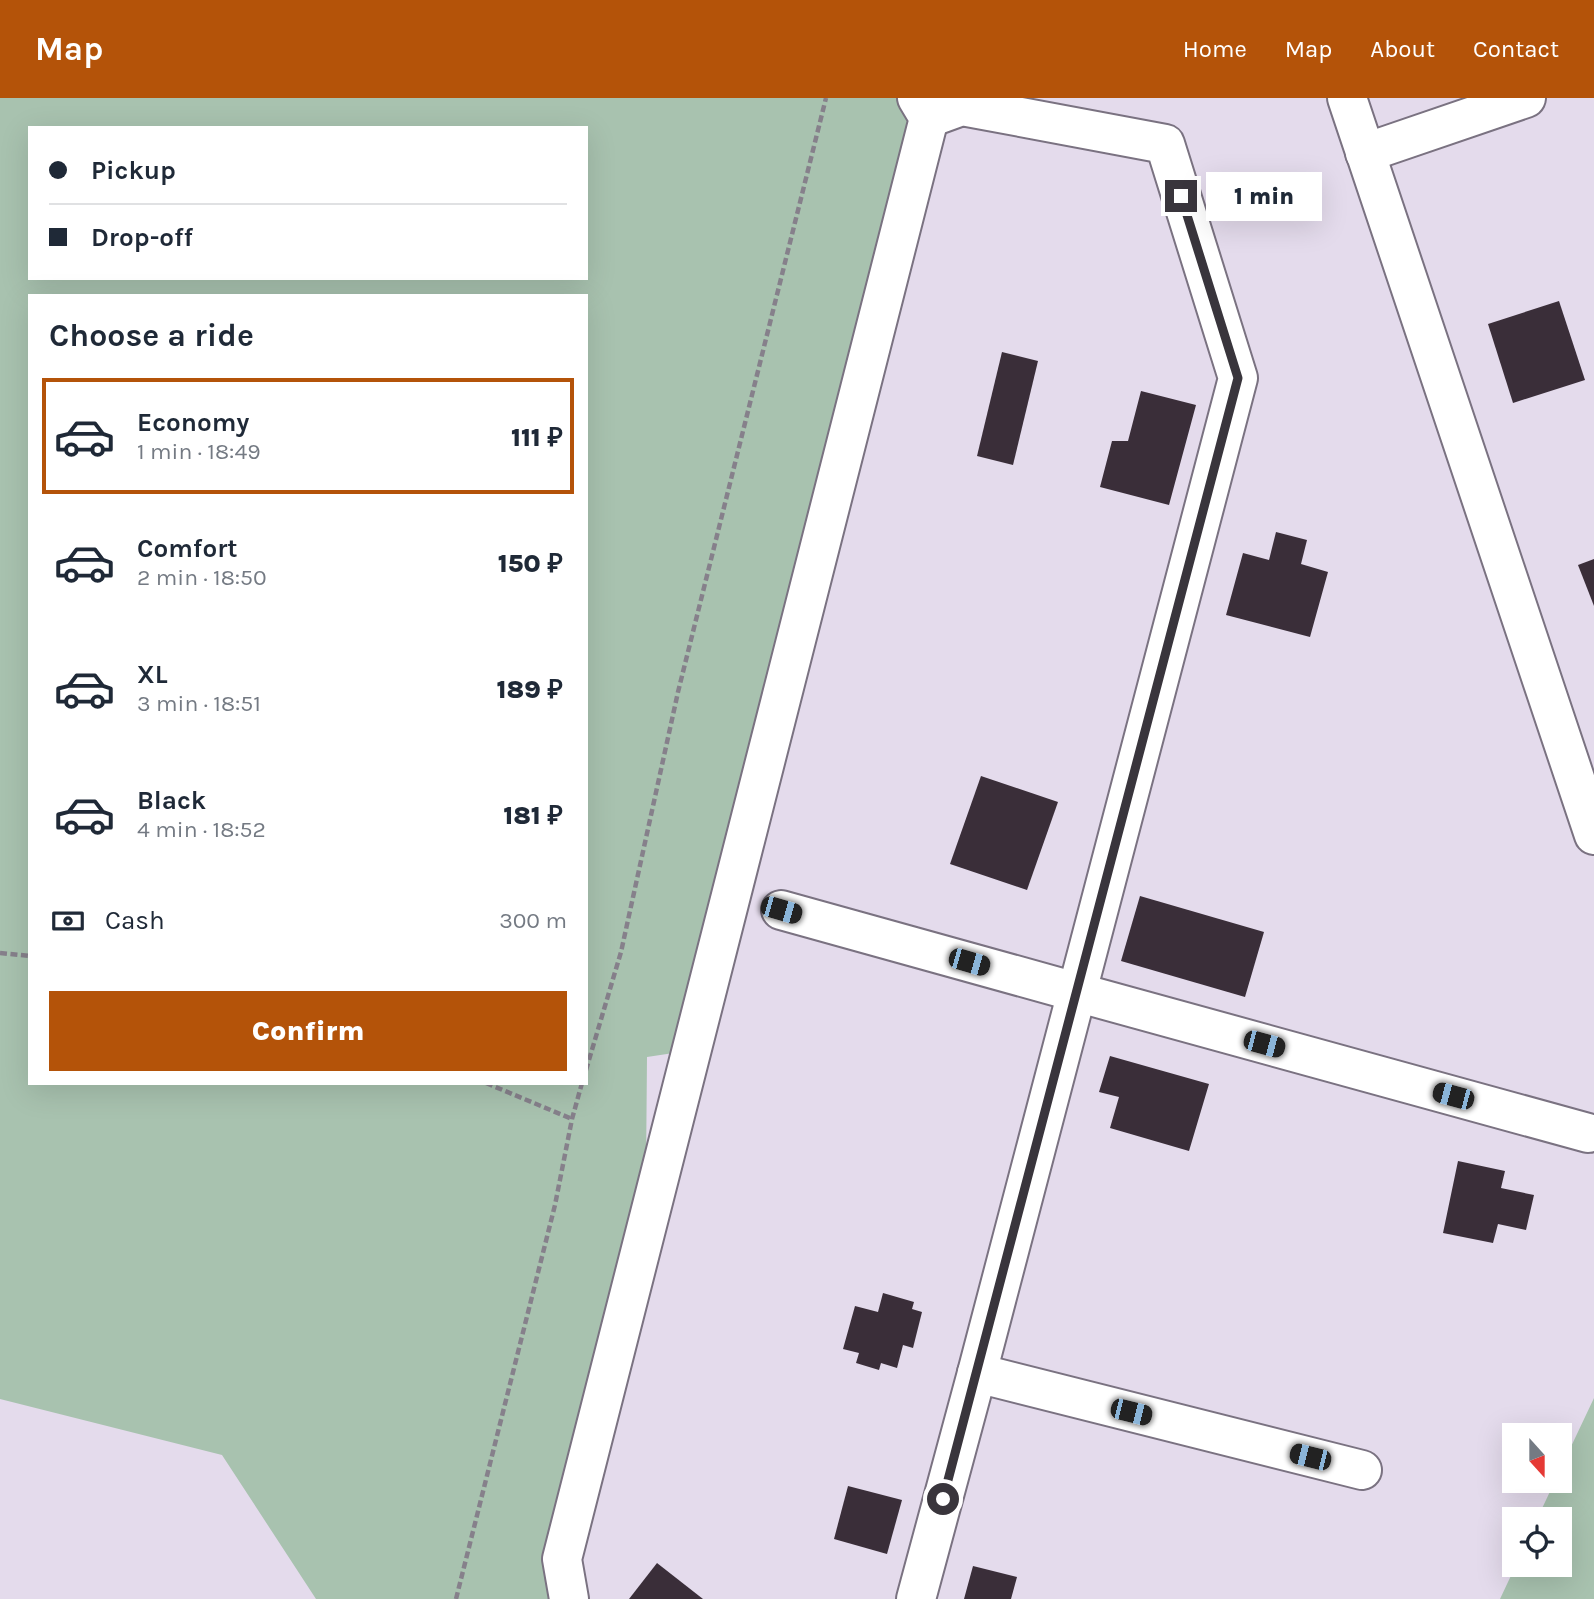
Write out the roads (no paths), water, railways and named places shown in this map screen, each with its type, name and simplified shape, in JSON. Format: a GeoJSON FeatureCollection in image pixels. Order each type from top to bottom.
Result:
{"type":"FeatureCollection","features":[{"type":"Feature","properties":{"kind":"street"},"geometry":{"type":"LineString","coordinates":[[1347,98],[1594,835]]}},
{"type":"Feature","properties":{"kind":"street"},"geometry":{"type":"LineString","coordinates":[[1365,153],[1526,98]]}},
{"type":"Feature","properties":{"kind":"street"},"geometry":{"type":"LineString","coordinates":[[569,1599],[562,1559],[923,108],[962,106],[1165,144],[1238,378],[916,1599]]}},
{"type":"Feature","properties":{"kind":"street"},"geometry":{"type":"LineString","coordinates":[[781,910],[1588,1133]]}},
{"type":"Feature","properties":{"kind":"street"},"geometry":{"type":"LineString","coordinates":[[977,1373],[1362,1470]]}}]}
